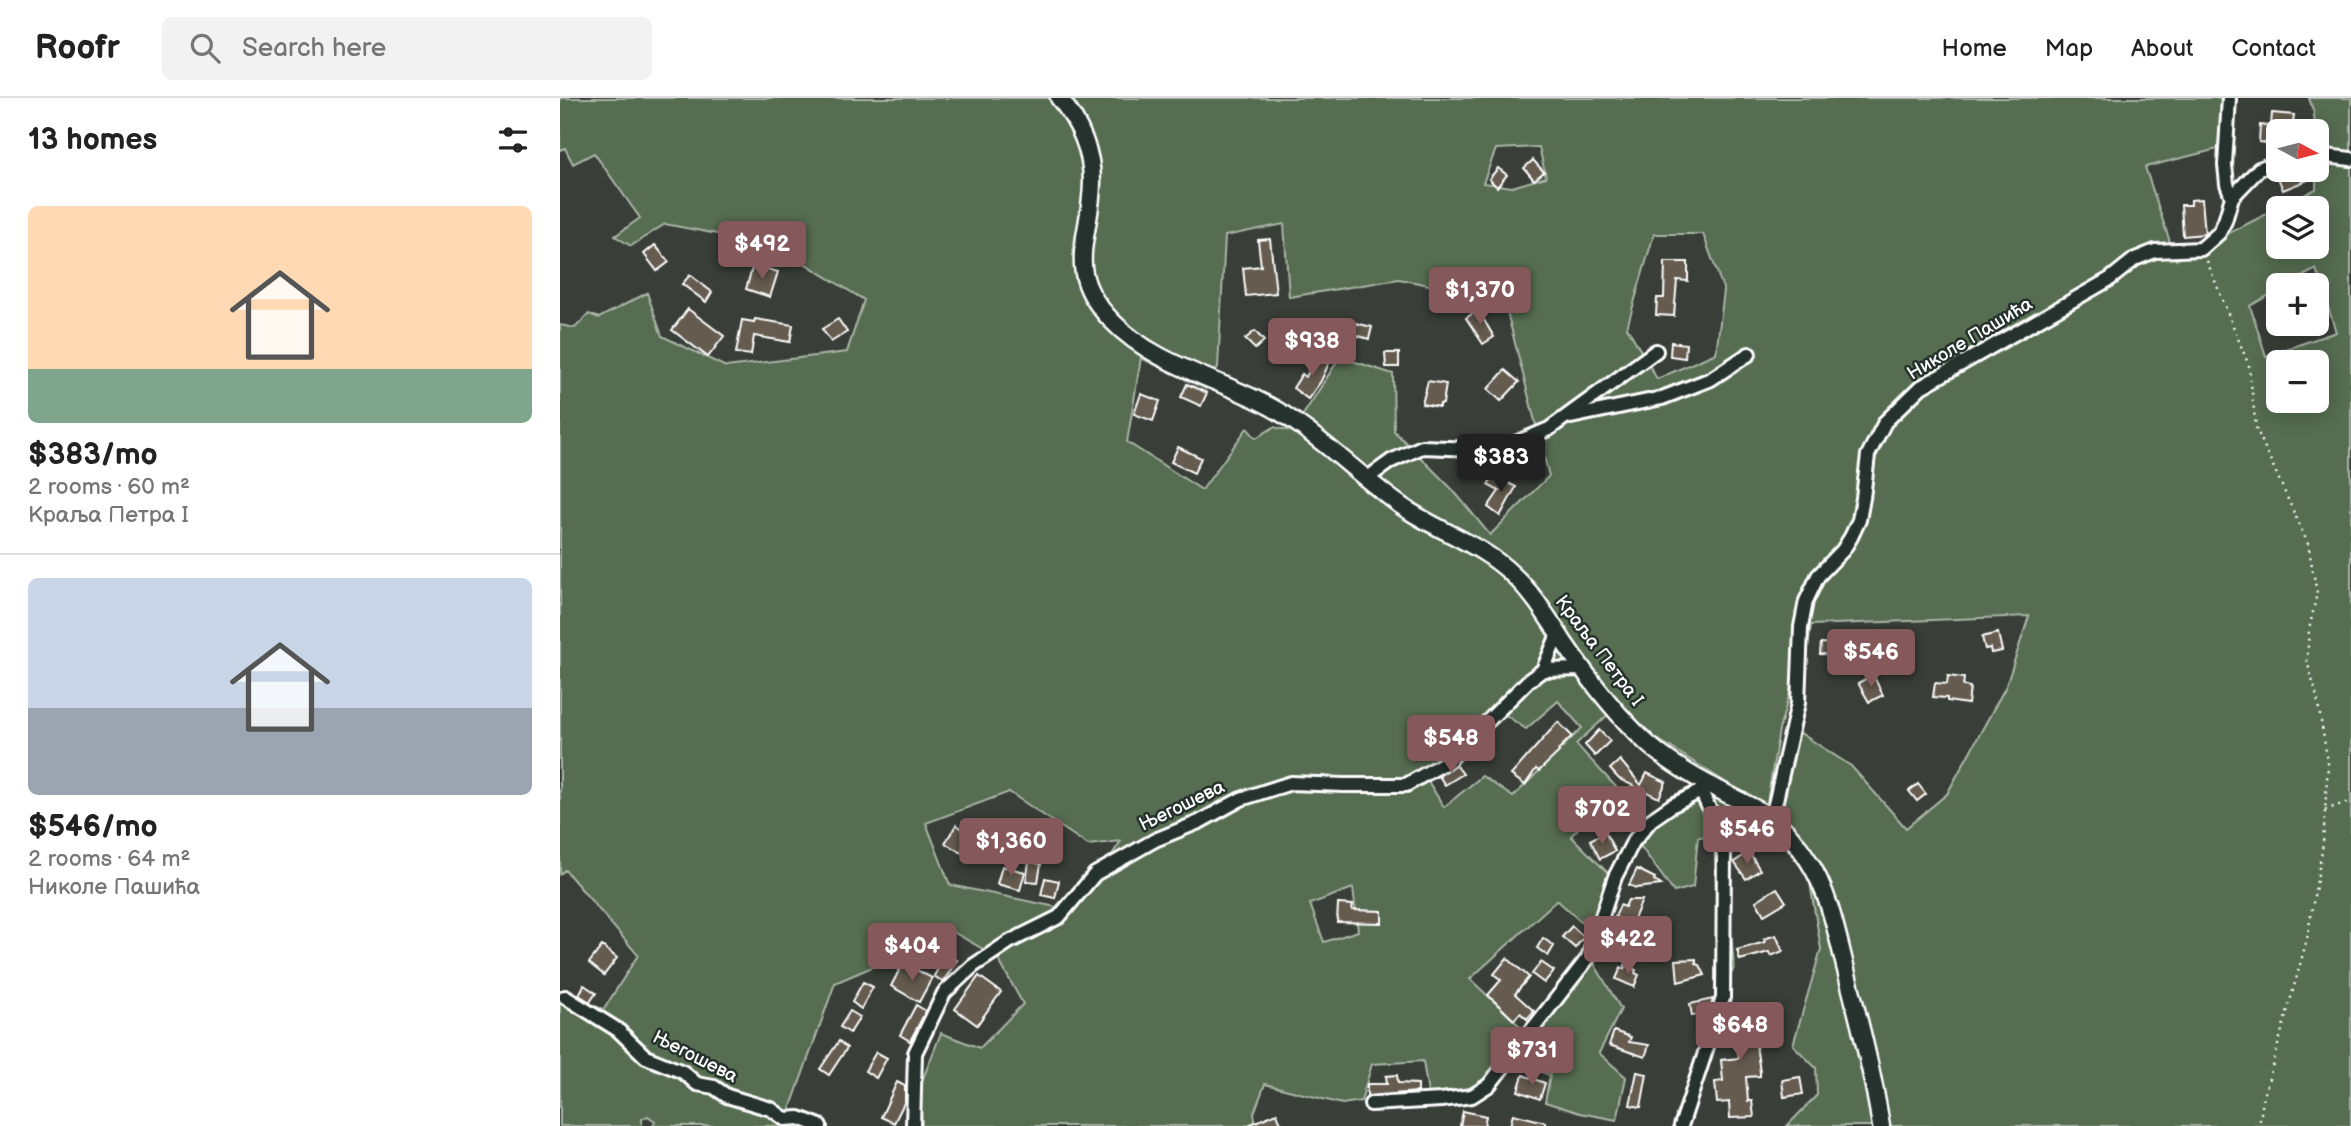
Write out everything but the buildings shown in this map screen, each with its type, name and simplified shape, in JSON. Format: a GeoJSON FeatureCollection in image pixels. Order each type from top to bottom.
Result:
{"type":"FeatureCollection","features":[{"type":"Feature","properties":{"kind":"street","name":"Краља Петра I"},"geometry":{"type":"LineString","coordinates":[[1059,98],[1079,126],[1089,154],[1092,184],[1082,248],[1084,274],[1091,296],[1104,313],[1132,339],[1153,352],[1251,396],[1282,413],[1427,523],[1493,558],[1526,589],[1610,705],[1634,731],[1704,788],[1772,818],[1808,859],[1828,903],[1867,1050],[1881,1126]]}},
{"type":"Feature","properties":{"kind":"street"},"geometry":{"type":"LineString","coordinates":[[2228,98],[2225,165],[2231,197]]}},
{"type":"Feature","properties":{"kind":"street"},"geometry":{"type":"LineString","coordinates":[[2329,156],[2351,159]]}},
{"type":"Feature","properties":{"kind":"street"},"geometry":{"type":"LineString","coordinates":[[2201,249],[2218,233],[2225,221],[2231,197],[2259,169],[2266,166]]}},
{"type":"Feature","properties":{"kind":"street","name":"Николе Пашића"},"geometry":{"type":"LineString","coordinates":[[1772,818],[1798,703],[1801,627],[1806,601],[1818,576],[1852,537],[1861,509],[1868,455],[1885,422],[1922,387],[2110,279],[2135,259],[2155,251],[2201,249]]}},
{"type":"Feature","properties":{"kind":"street"},"geometry":{"type":"LineString","coordinates":[[1366,479],[1391,461],[1422,447],[1474,449],[1508,446],[1549,429],[1656,351]]}},
{"type":"Feature","properties":{"kind":"street"},"geometry":{"type":"LineString","coordinates":[[1564,419],[1662,398],[1712,379],[1749,354]]}},
{"type":"Feature","properties":{"kind":"street","name":"Његошева"},"geometry":{"type":"LineString","coordinates":[[913,1126],[915,1053],[944,993],[973,966],[1009,942],[1059,917],[1095,874],[1155,840],[1199,822],[1241,799],[1291,783],[1406,785],[1448,761],[1528,681],[1543,670],[1559,634]]}},
{"type":"Feature","properties":{"kind":"street"},"geometry":{"type":"LineString","coordinates":[[1543,670],[1584,669]]}},
{"type":"Feature","properties":{"kind":"street"},"geometry":{"type":"LineString","coordinates":[[1371,1104],[1441,1101],[1472,1096],[1489,1085],[1588,958],[1615,877],[1633,842],[1651,820],[1704,788],[1724,855],[1723,998],[1681,1126]]}},
{"type":"Feature","properties":{"kind":"street","name":"Његошева"},"geometry":{"type":"LineString","coordinates":[[565,997],[618,1030],[646,1057],[683,1072],[697,1084],[714,1087],[727,1096],[771,1109],[785,1119],[799,1118],[820,1126]]}},
{"type":"Feature","properties":{"kind":"path"},"geometry":{"type":"LineString","coordinates":[[2201,249],[2249,366],[2256,428],[2308,544],[2317,593],[2309,630],[2307,661],[2317,697],[2328,763],[2323,844],[2307,939],[2263,1100],[2259,1126]]}},
{"type":"Feature","properties":{"kind":"path"},"geometry":{"type":"LineString","coordinates":[[2325,810],[2351,801]]}},
{"type":"Feature","properties":{"kind":"green space"},"geometry":{"type":"Polygon","coordinates":[[[560,98],[2222,98],[2218,149],[2145,167],[2176,260],[2266,214],[2266,259],[2329,259],[2329,196],[2302,196],[2316,189],[2316,182],[2329,182],[2329,119],[2314,119],[2309,98],[2351,98],[2351,1126],[1787,1126],[1817,1095],[1816,1068],[1793,1045],[1821,949],[1809,877],[1776,834],[1722,818],[1734,968],[1720,997],[1714,836],[1698,837],[1693,887],[1674,892],[1639,844],[1677,797],[1696,784],[1722,780],[1604,705],[1611,712],[1576,744],[1617,788],[1571,836],[1610,875],[1591,931],[1557,900],[1470,979],[1525,1031],[1521,1056],[1592,960],[1621,1009],[1599,1053],[1626,1077],[1617,1120],[1580,1113],[1545,1102],[1550,1075],[1514,1063],[1482,1096],[1430,1106],[1423,1061],[1372,1064],[1361,1101],[1342,1104],[1265,1084],[1254,1113],[1256,1126],[922,1126],[919,1089],[941,1033],[980,1048],[1023,1004],[997,957],[953,932],[835,983],[784,1126],[653,1126],[655,1121],[648,1116],[642,1119],[642,1126],[560,1126],[560,997],[604,1009],[638,955],[565,870],[560,874],[560,325],[575,328],[589,314],[599,318],[647,293],[662,336],[726,367],[847,352],[864,300],[775,245],[665,224],[631,246],[615,236],[640,218],[594,153],[573,164],[565,148],[560,150],[560,98]],[[1539,147],[1496,149],[1483,183],[1512,187],[1546,177],[1539,147]],[[1284,224],[1225,236],[1218,367],[1206,389],[1141,358],[1127,442],[1202,490],[1247,428],[1256,438],[1274,427],[1290,431],[1340,357],[1393,374],[1394,431],[1453,490],[1490,535],[1549,476],[1504,300],[1399,279],[1289,297],[1284,224]],[[1654,234],[1627,327],[1657,379],[1716,353],[1724,291],[1703,234],[1654,234]],[[2316,269],[2309,273],[2266,273],[2266,297],[2250,306],[2266,356],[2266,413],[2329,413],[2329,350],[2284,350],[2336,332],[2329,310],[2329,273],[2317,273],[2316,269]],[[2029,616],[1811,625],[1805,669],[1794,678],[1779,730],[1767,803],[1789,834],[1806,867],[1830,939],[1840,930],[1782,811],[1797,731],[1851,766],[1906,828],[1947,794],[2006,686],[2029,616]],[[1558,701],[1526,729],[1504,714],[1426,778],[1444,807],[1482,776],[1513,797],[1582,728],[1558,701]],[[1009,792],[926,823],[950,885],[1056,907],[1092,867],[1109,859],[1121,841],[1088,845],[1009,792]],[[1353,888],[1310,904],[1324,942],[1358,931],[1353,888]]]}}]}
